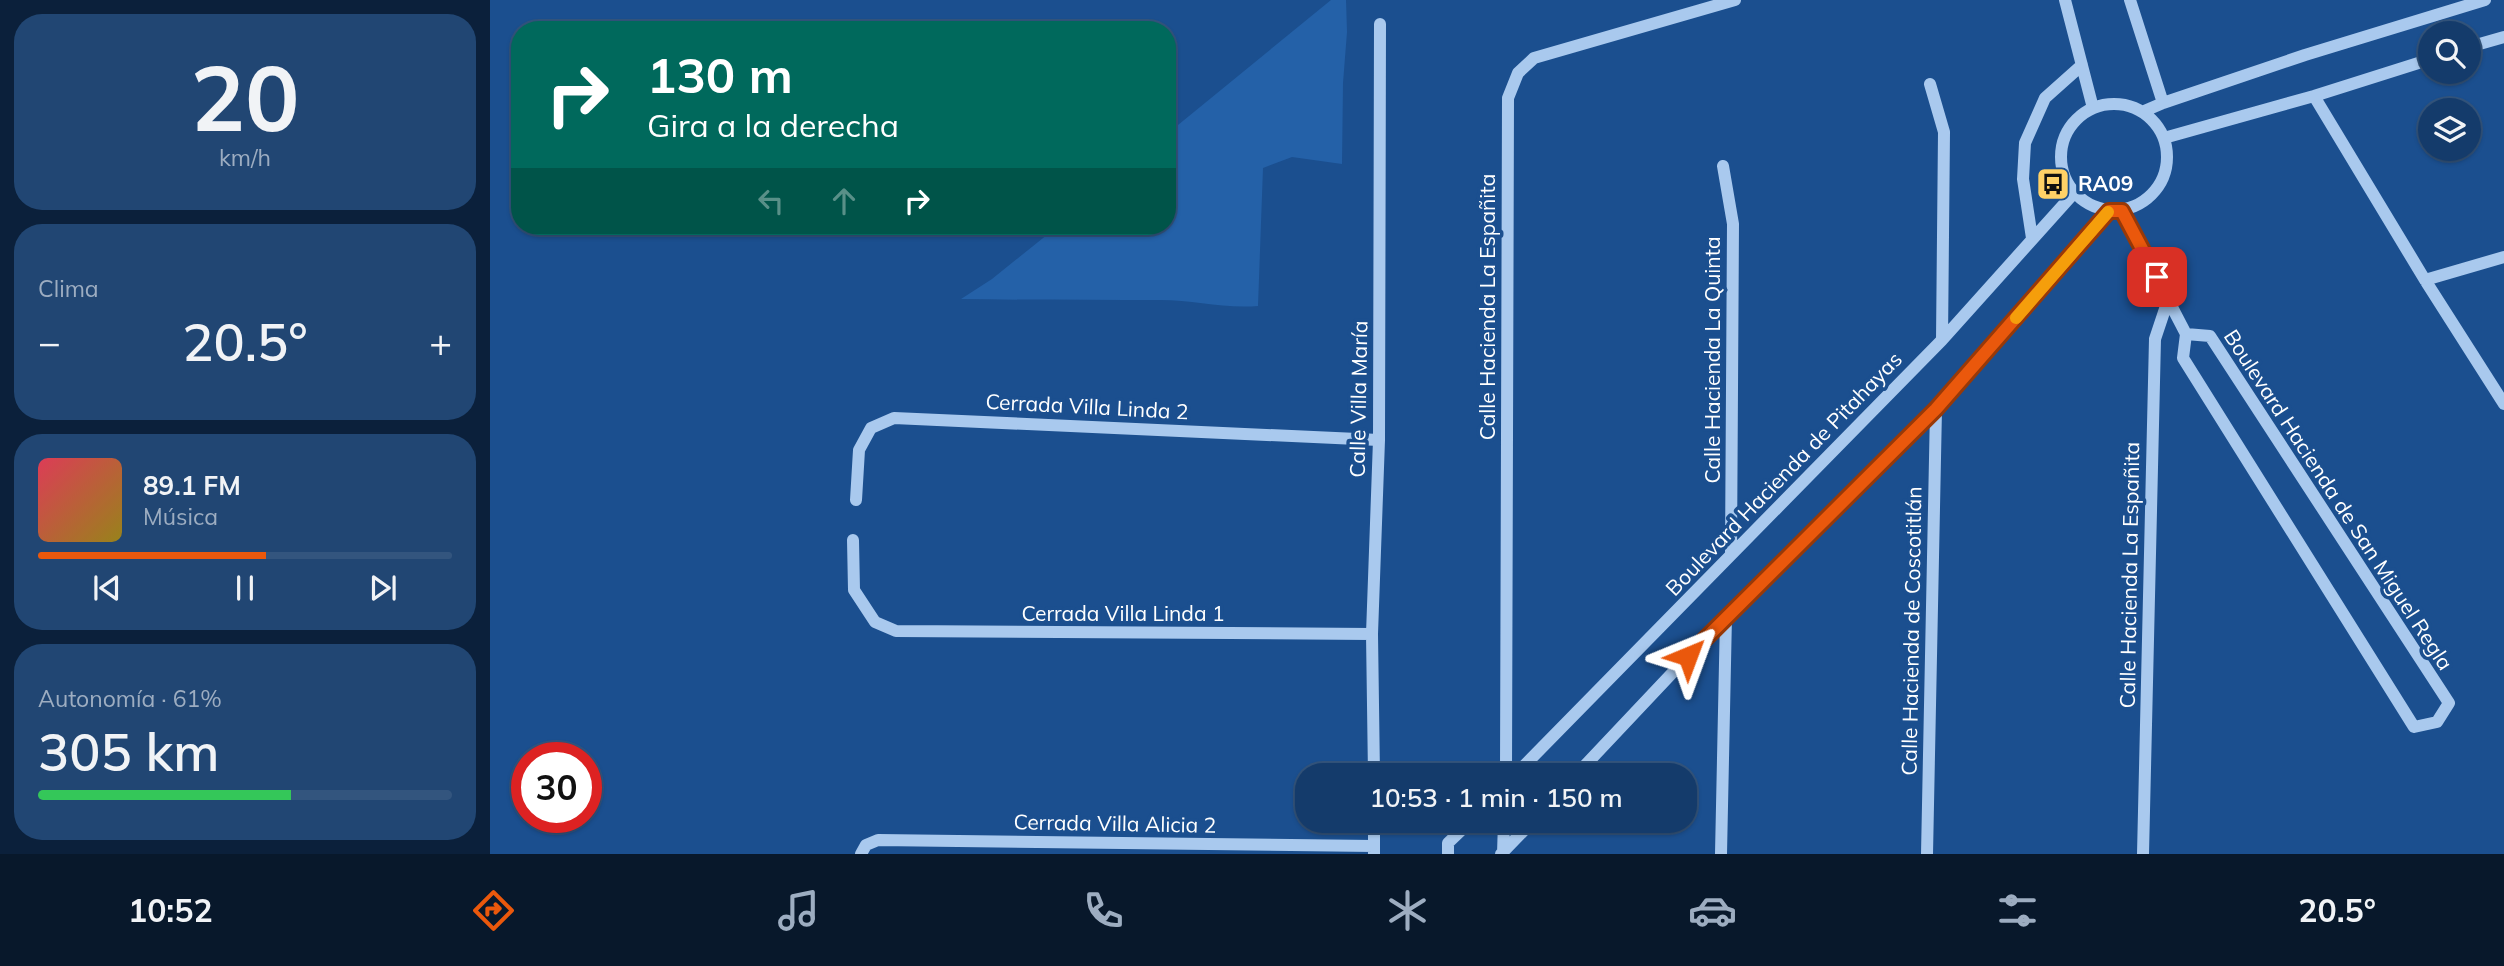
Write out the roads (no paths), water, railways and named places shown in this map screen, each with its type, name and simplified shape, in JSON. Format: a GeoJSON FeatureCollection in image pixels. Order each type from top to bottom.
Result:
{"type":"FeatureCollection","features":[{"type":"Feature","properties":{"kind":"street","name":"Calle Hacienda La Españita"},"geometry":{"type":"LineString","coordinates":[[1506,763],[1508,98],[1518,73],[1534,58],[1735,0]]}},
{"type":"Feature","properties":{"kind":"street"},"geometry":{"type":"LineString","coordinates":[[2065,0],[2093,108]]}},
{"type":"Feature","properties":{"kind":"street"},"geometry":{"type":"LineString","coordinates":[[2130,0],[2163,103]]}},
{"type":"Feature","properties":{"kind":"street"},"geometry":{"type":"LineString","coordinates":[[2142,112],[2305,55],[2485,0]]}},
{"type":"Feature","properties":{"kind":"street","name":"Calle Villa María"},"geometry":{"type":"LineString","coordinates":[[1374,763],[1372,634],[1378,440],[1380,24]]}},
{"type":"Feature","properties":{"kind":"street"},"geometry":{"type":"LineString","coordinates":[[2481,44],[2504,37]]}},
{"type":"Feature","properties":{"kind":"street"},"geometry":{"type":"LineString","coordinates":[[2164,138],[2418,64]]}},
{"type":"Feature","properties":{"kind":"street"},"geometry":{"type":"LineString","coordinates":[[2032,238],[2023,179],[2025,143],[2045,98],[2082,65]]}},
{"type":"Feature","properties":{"kind":"street"},"geometry":{"type":"LineString","coordinates":[[1930,84],[1944,132],[1942,340]]}},
{"type":"Feature","properties":{"kind":"street"},"geometry":{"type":"LineString","coordinates":[[2314,96],[2425,280],[2504,404]]}},
{"type":"Feature","properties":{"kind":"street"},"geometry":{"type":"LineString","coordinates":[[2118,104],[2142,112],[2155,123],[2164,138],[2168,154],[2166,170],[2160,184],[2151,197],[2137,206],[2116,211],[2090,206],[2074,193],[2064,179],[2060,163],[2061,146],[2067,130],[2078,117],[2093,108],[2118,104]]}},
{"type":"Feature","properties":{"kind":"street","name":"Calle Hacienda La Quinta"},"geometry":{"type":"LineString","coordinates":[[1723,166],[1733,224],[1731,554]]}},
{"type":"Feature","properties":{"kind":"street","name":"Boulevard Hacienda de Pitahayas"},"geometry":{"type":"LineString","coordinates":[[1528,763],[1942,340],[2074,193]]}},
{"type":"Feature","properties":{"kind":"street"},"geometry":{"type":"LineString","coordinates":[[2116,211],[2186,334]]}},
{"type":"Feature","properties":{"kind":"street"},"geometry":{"type":"LineString","coordinates":[[1587,763],[1726,616],[1936,409],[2116,211]]}},
{"type":"Feature","properties":{"kind":"street"},"geometry":{"type":"LineString","coordinates":[[2425,280],[2504,257]]}},
{"type":"Feature","properties":{"kind":"street","name":"Calle Hacienda La Españita"},"geometry":{"type":"LineString","coordinates":[[2143,854],[2155,339],[2168,300]]}},
{"type":"Feature","properties":{"kind":"street","name":"Boulevard Hacienda de San Miguel Regla"},"geometry":{"type":"LineString","coordinates":[[2186,334],[2210,336],[2449,703],[2437,722],[2414,727],[2183,358],[2186,334]]}},
{"type":"Feature","properties":{"kind":"street","name":"Calle Hacienda de Coscotitlán"},"geometry":{"type":"LineString","coordinates":[[1927,854],[1936,409]]}},
{"type":"Feature","properties":{"kind":"street","name":"Cerrada Villa Linda 2"},"geometry":{"type":"LineString","coordinates":[[856,500],[859,450],[871,428],[894,418],[1378,440]]}},
{"type":"Feature","properties":{"kind":"street","name":"Cerrada Villa Linda 1"},"geometry":{"type":"LineString","coordinates":[[853,540],[854,590],[875,622],[896,631],[1372,634]]}},
{"type":"Feature","properties":{"kind":"street"},"geometry":{"type":"LineString","coordinates":[[1721,854],[1726,616]]}},
{"type":"Feature","properties":{"kind":"street"},"geometry":{"type":"LineString","coordinates":[[1448,854],[1448,843],[1458,833]]}},
{"type":"Feature","properties":{"kind":"street"},"geometry":{"type":"LineString","coordinates":[[1502,853],[1503,833]]}},
{"type":"Feature","properties":{"kind":"street"},"geometry":{"type":"LineString","coordinates":[[1502,853],[1521,833]]}},
{"type":"Feature","properties":{"kind":"street","name":"Cerrada Villa Alicia 2"},"geometry":{"type":"LineString","coordinates":[[860,854],[866,845],[878,840],[1374,850]]}},
{"type":"Feature","properties":{"kind":"place","name":"RA09"},"geometry":{"type":"Point","coordinates":[2053,184]}}]}
